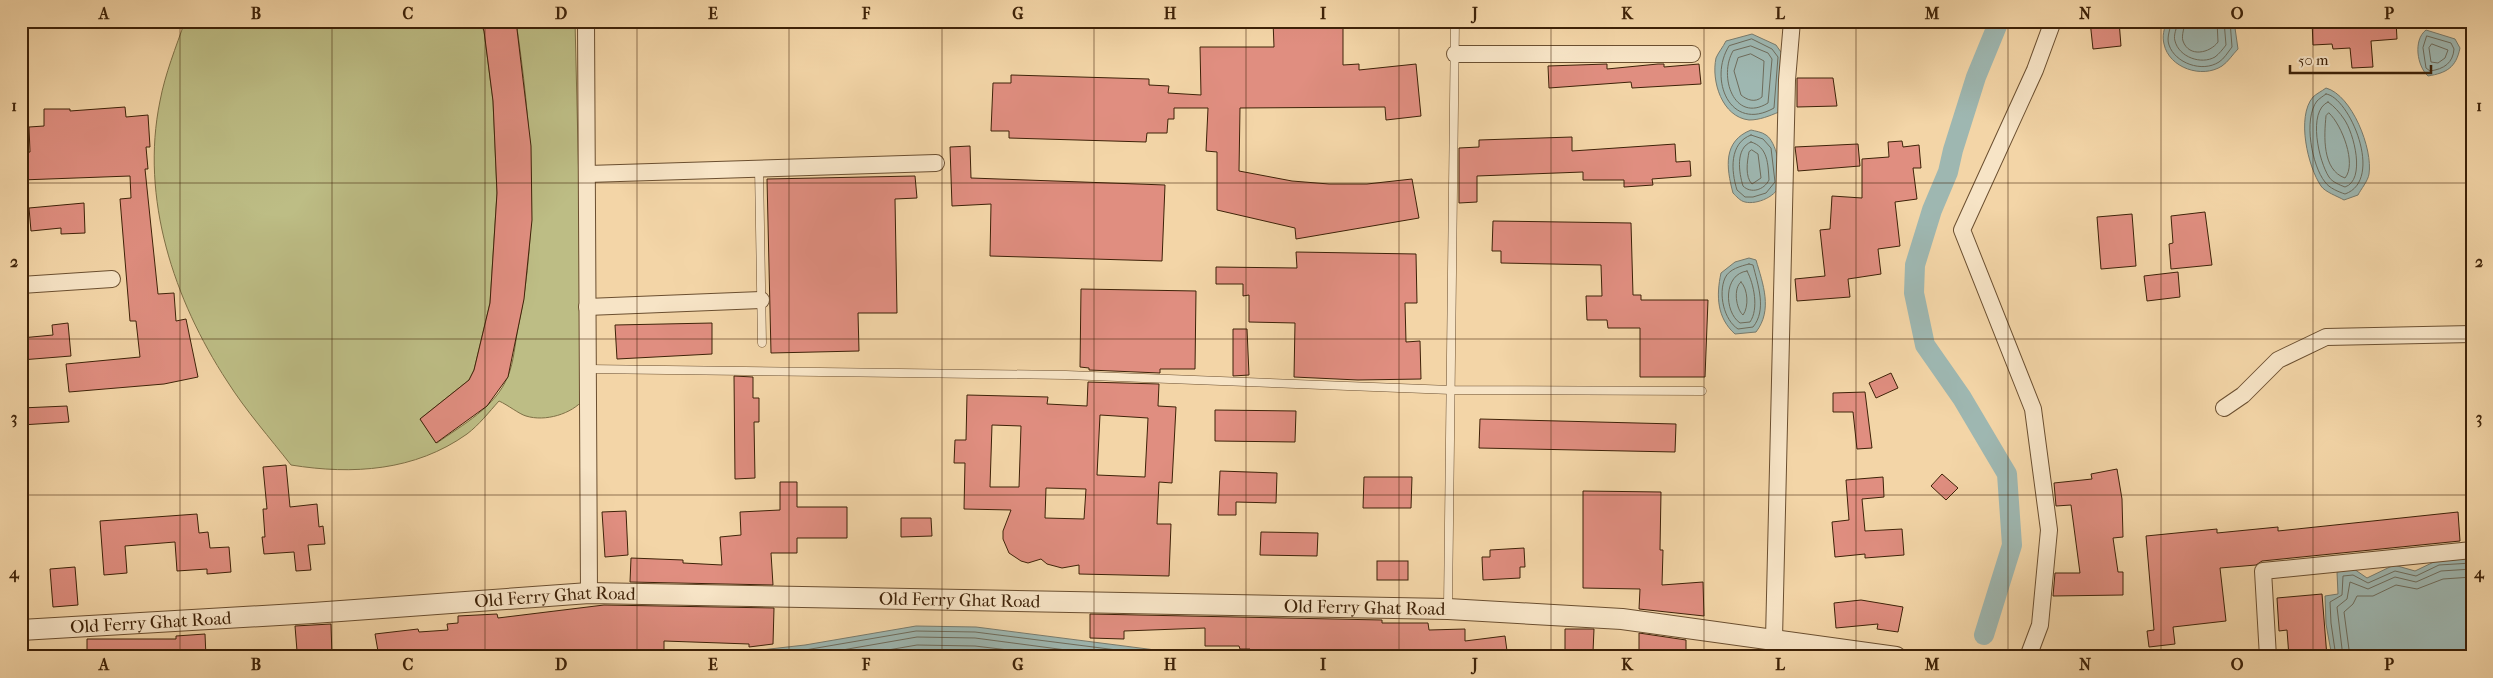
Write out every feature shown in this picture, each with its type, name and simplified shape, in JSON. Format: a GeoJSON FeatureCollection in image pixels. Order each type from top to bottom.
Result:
{"type":"FeatureCollection","features":[{"type":"Feature","properties":{"kind":"street"},"geometry":{"type":"LineString","coordinates":[[586,21],[589,593]]}},
{"type":"Feature","properties":{"kind":"street"},"geometry":{"type":"LineString","coordinates":[[1774,639],[1787,80],[1792,21]]}},
{"type":"Feature","properties":{"kind":"street"},"geometry":{"type":"LineString","coordinates":[[2028,657],[2040,625],[2049,530],[2034,409],[1962,230],[2035,70],[2053,21]]}},
{"type":"Feature","properties":{"kind":"street"},"geometry":{"type":"LineString","coordinates":[[1455,54],[1692,54]]}},
{"type":"Feature","properties":{"kind":"street"},"geometry":{"type":"LineString","coordinates":[[588,174],[936,163]]}},
{"type":"Feature","properties":{"kind":"street"},"geometry":{"type":"LineString","coordinates":[[21,285],[112,279]]}},
{"type":"Feature","properties":{"kind":"street"},"geometry":{"type":"LineString","coordinates":[[588,307],[761,300]]}},
{"type":"Feature","properties":{"kind":"street"},"geometry":{"type":"LineString","coordinates":[[2224,408],[2243,394],[2278,360],[2326,337],[2472,334]]}},
{"type":"Feature","properties":{"kind":"street"},"geometry":{"type":"LineString","coordinates":[[2268,657],[2263,570],[2472,550]]}},
{"type":"Feature","properties":{"kind":"street","name":"Old Ferry Ghat Road"},"geometry":{"type":"LineString","coordinates":[[21,630],[313,613],[589,593],[1448,609],[1622,619],[1896,657]]}},
{"type":"Feature","properties":{"kind":"lane"},"geometry":{"type":"LineString","coordinates":[[1448,609],[1455,21]]}},
{"type":"Feature","properties":{"kind":"lane"},"geometry":{"type":"LineString","coordinates":[[759,168],[762,344]]}},
{"type":"Feature","properties":{"kind":"lane"},"geometry":{"type":"LineString","coordinates":[[588,369],[1066,374],[1451,390],[1702,391]]}},
{"type":"Feature","properties":{"kind":"green space"},"geometry":{"type":"Polygon","coordinates":[[[185,21],[480,21],[484,31],[493,101],[497,193],[490,303],[474,370],[469,380],[420,419],[437,443],[487,406],[503,387],[513,359],[525,290],[531,213],[529,136],[516,21],[575,21],[584,399],[573,409],[565,413],[541,418],[523,415],[499,401],[480,423],[467,434],[426,456],[405,463],[383,467],[337,470],[291,465],[242,403],[208,350],[191,317],[166,247],[158,211],[155,138],[162,91],[185,21]]]}},
{"type":"Feature","properties":{"kind":"water"},"geometry":{"type":"Polygon","coordinates":[[[2167,21],[2234,21],[2238,49],[2222,66],[2214,70],[2196,71],[2187,69],[2179,65],[2167,52],[2163,38],[2167,21]]]}},
{"type":"Feature","properties":{"kind":"water"},"geometry":{"type":"Polygon","coordinates":[[[2426,30],[2455,39],[2460,48],[2453,65],[2445,71],[2428,76],[2421,66],[2418,53],[2419,40],[2426,30]]]}},
{"type":"Feature","properties":{"kind":"water"},"geometry":{"type":"Polygon","coordinates":[[[1752,34],[1776,45],[1783,55],[1779,112],[1761,119],[1749,120],[1732,112],[1725,105],[1717,87],[1715,67],[1716,58],[1726,41],[1752,34]]]}},
{"type":"Feature","properties":{"kind":"water"},"geometry":{"type":"Polygon","coordinates":[[[2326,88],[2344,101],[2352,112],[2359,124],[2368,151],[2369,174],[2367,179],[2358,195],[2344,200],[2321,186],[2316,178],[2308,155],[2305,117],[2313,97],[2326,88]]]}},
{"type":"Feature","properties":{"kind":"water"},"geometry":{"type":"Polygon","coordinates":[[[1751,130],[1764,134],[1773,143],[1778,157],[1780,183],[1771,196],[1761,201],[1750,203],[1741,201],[1733,193],[1728,165],[1731,148],[1735,141],[1751,130]]]}},
{"type":"Feature","properties":{"kind":"water"},"geometry":{"type":"Polygon","coordinates":[[[1749,258],[1756,260],[1764,288],[1764,315],[1756,332],[1735,334],[1721,314],[1719,306],[1721,273],[1735,262],[1749,258]]]}},
{"type":"Feature","properties":{"kind":"water"},"geometry":{"type":"Polygon","coordinates":[[[2472,558],[2472,657],[2332,657],[2326,624],[2325,596],[2338,594],[2337,572],[2354,569],[2367,578],[2394,565],[2415,571],[2438,560],[2472,558]]]}},
{"type":"Feature","properties":{"kind":"water"},"geometry":{"type":"Polygon","coordinates":[[[916,626],[976,627],[1210,657],[699,657],[805,645],[916,626]]]}},
{"type":"Feature","properties":{"kind":"building"},"geometry":{"type":"Polygon","coordinates":[[[480,21],[516,21],[531,146],[532,220],[524,299],[508,377],[487,406],[436,443],[420,419],[469,380],[474,370],[490,303],[497,193],[493,101],[484,31],[480,21]]]}},
{"type":"Feature","properties":{"kind":"building"},"geometry":{"type":"Polygon","coordinates":[[[1273,21],[1343,21],[1343,65],[1359,64],[1359,70],[1416,64],[1421,116],[1386,120],[1385,107],[1240,108],[1239,171],[1292,181],[1329,184],[1367,184],[1412,179],[1419,218],[1296,239],[1295,228],[1217,210],[1217,152],[1206,151],[1208,108],[1174,108],[1174,119],[1168,119],[1167,133],[1147,133],[1146,142],[1009,138],[1009,131],[991,131],[993,83],[1011,83],[1011,75],[1149,79],[1149,85],[1169,86],[1168,93],[1201,95],[1200,47],[1274,47],[1273,21]]]}},
{"type":"Feature","properties":{"kind":"building"},"geometry":{"type":"Polygon","coordinates":[[[2090,21],[2119,21],[2121,46],[2093,49],[2090,21]]]}},
{"type":"Feature","properties":{"kind":"building"},"geometry":{"type":"Polygon","coordinates":[[[2312,21],[2396,21],[2397,39],[2371,41],[2373,67],[2352,68],[2350,48],[2333,49],[2332,44],[2313,45],[2312,21]]]}},
{"type":"Feature","properties":{"kind":"building"},"geometry":{"type":"Polygon","coordinates":[[[1607,64],[1607,69],[1658,64],[1664,64],[1664,67],[1699,64],[1701,84],[1632,88],[1631,82],[1549,88],[1548,66],[1607,64]]]}},
{"type":"Feature","properties":{"kind":"building"},"geometry":{"type":"Polygon","coordinates":[[[1797,78],[1833,78],[1837,106],[1797,107],[1797,78]]]}},
{"type":"Feature","properties":{"kind":"building"},"geometry":{"type":"Polygon","coordinates":[[[125,107],[126,117],[148,115],[150,147],[146,147],[148,169],[145,169],[158,294],[174,293],[176,321],[186,319],[198,377],[164,384],[69,392],[66,364],[140,357],[136,321],[130,321],[120,199],[131,198],[130,176],[21,180],[21,153],[30,152],[29,127],[44,126],[44,109],[70,109],[70,111],[125,107]]]}},
{"type":"Feature","properties":{"kind":"building"},"geometry":{"type":"Polygon","coordinates":[[[1572,137],[1572,151],[1675,144],[1676,162],[1690,161],[1691,176],[1652,179],[1653,185],[1624,187],[1624,180],[1583,180],[1583,172],[1477,176],[1477,202],[1459,203],[1459,148],[1479,147],[1479,140],[1572,137]]]}},
{"type":"Feature","properties":{"kind":"building"},"geometry":{"type":"Polygon","coordinates":[[[1902,141],[1903,147],[1919,145],[1921,168],[1913,168],[1917,199],[1895,202],[1900,246],[1878,249],[1881,274],[1848,279],[1850,297],[1797,301],[1795,279],[1825,276],[1820,230],[1830,229],[1832,196],[1862,198],[1862,159],[1889,157],[1888,142],[1902,141]]]}},
{"type":"Feature","properties":{"kind":"building"},"geometry":{"type":"Polygon","coordinates":[[[1858,144],[1860,166],[1798,171],[1795,147],[1858,144]]]}},
{"type":"Feature","properties":{"kind":"building"},"geometry":{"type":"Polygon","coordinates":[[[970,146],[971,178],[1165,185],[1162,261],[990,256],[991,204],[952,206],[950,147],[970,146]]]}},
{"type":"Feature","properties":{"kind":"building"},"geometry":{"type":"Polygon","coordinates":[[[915,176],[917,198],[895,199],[897,313],[858,313],[859,351],[771,353],[767,179],[915,176]]]}},
{"type":"Feature","properties":{"kind":"building"},"geometry":{"type":"Polygon","coordinates":[[[84,203],[85,233],[61,234],[61,228],[31,231],[29,208],[84,203]]]}},
{"type":"Feature","properties":{"kind":"building"},"geometry":{"type":"Polygon","coordinates":[[[2205,212],[2212,265],[2171,269],[2169,244],[2173,243],[2171,216],[2205,212]]]}},
{"type":"Feature","properties":{"kind":"building"},"geometry":{"type":"Polygon","coordinates":[[[2132,214],[2136,266],[2101,269],[2097,217],[2132,214]]]}},
{"type":"Feature","properties":{"kind":"building"},"geometry":{"type":"Polygon","coordinates":[[[1493,221],[1631,223],[1633,295],[1641,295],[1641,300],[1708,300],[1705,377],[1640,377],[1640,328],[1608,328],[1607,320],[1587,320],[1586,296],[1602,296],[1601,265],[1501,263],[1501,251],[1492,251],[1493,221]]]}},
{"type":"Feature","properties":{"kind":"building"},"geometry":{"type":"Polygon","coordinates":[[[1296,252],[1416,254],[1417,303],[1405,303],[1406,342],[1420,341],[1421,379],[1358,380],[1294,377],[1295,323],[1249,322],[1249,295],[1243,296],[1243,284],[1216,284],[1216,267],[1297,268],[1296,252]]]}},
{"type":"Feature","properties":{"kind":"building"},"geometry":{"type":"Polygon","coordinates":[[[2178,272],[2180,297],[2147,301],[2144,276],[2178,272]]]}},
{"type":"Feature","properties":{"kind":"building"},"geometry":{"type":"Polygon","coordinates":[[[1081,289],[1196,291],[1195,369],[1160,369],[1160,373],[1089,370],[1089,368],[1080,367],[1081,289]]]}},
{"type":"Feature","properties":{"kind":"building"},"geometry":{"type":"Polygon","coordinates":[[[68,323],[71,356],[21,360],[21,338],[53,335],[52,325],[68,323]]]}},
{"type":"Feature","properties":{"kind":"building"},"geometry":{"type":"Polygon","coordinates":[[[712,323],[712,354],[617,359],[615,325],[712,323]]]}},
{"type":"Feature","properties":{"kind":"building"},"geometry":{"type":"Polygon","coordinates":[[[1233,329],[1247,329],[1249,375],[1233,376],[1233,329]]]}},
{"type":"Feature","properties":{"kind":"building"},"geometry":{"type":"Polygon","coordinates":[[[1891,373],[1898,388],[1876,398],[1869,383],[1891,373]]]}},
{"type":"Feature","properties":{"kind":"building"},"geometry":{"type":"Polygon","coordinates":[[[734,376],[753,377],[753,398],[759,398],[759,422],[754,422],[755,478],[735,479],[734,376]]]}},
{"type":"Feature","properties":{"kind":"building"},"geometry":{"type":"Polygon","coordinates":[[[1088,382],[1159,384],[1158,406],[1176,407],[1172,483],[1159,482],[1157,524],[1171,524],[1169,576],[1079,574],[1079,565],[1062,568],[1047,564],[1041,559],[1028,563],[1021,561],[1009,553],[1003,539],[1003,531],[1011,510],[964,509],[965,463],[954,463],[955,440],[966,440],[967,395],[1048,397],[1047,404],[1087,406],[1088,382]],[[1100,415],[1097,475],[1145,477],[1148,418],[1100,415]],[[992,425],[990,487],[1019,487],[1021,426],[992,425]],[[1046,488],[1045,518],[1084,519],[1086,489],[1046,488]]]}},
{"type":"Feature","properties":{"kind":"building"},"geometry":{"type":"Polygon","coordinates":[[[1865,392],[1872,448],[1857,449],[1853,412],[1833,412],[1833,393],[1865,392]]]}},
{"type":"Feature","properties":{"kind":"building"},"geometry":{"type":"Polygon","coordinates":[[[67,406],[69,422],[21,425],[21,408],[67,406]]]}},
{"type":"Feature","properties":{"kind":"building"},"geometry":{"type":"Polygon","coordinates":[[[1215,410],[1296,411],[1295,442],[1215,441],[1215,410]]]}},
{"type":"Feature","properties":{"kind":"building"},"geometry":{"type":"Polygon","coordinates":[[[1480,419],[1676,424],[1675,452],[1479,448],[1480,419]]]}},
{"type":"Feature","properties":{"kind":"building"},"geometry":{"type":"Polygon","coordinates":[[[286,465],[290,507],[317,504],[319,527],[323,526],[325,544],[308,545],[311,570],[296,571],[294,552],[264,554],[262,537],[265,537],[263,509],[267,509],[263,467],[286,465]]]}},
{"type":"Feature","properties":{"kind":"building"},"geometry":{"type":"Polygon","coordinates":[[[2117,469],[2122,499],[2123,537],[2113,538],[2118,572],[2123,572],[2123,595],[2053,596],[2055,573],[2080,573],[2071,505],[2056,506],[2054,483],[2092,479],[2091,474],[2117,469]]]}},
{"type":"Feature","properties":{"kind":"building"},"geometry":{"type":"Polygon","coordinates":[[[1220,471],[1277,473],[1276,503],[1236,502],[1236,515],[1218,515],[1220,471]]]}},
{"type":"Feature","properties":{"kind":"building"},"geometry":{"type":"Polygon","coordinates":[[[1942,474],[1958,488],[1946,500],[1931,486],[1942,474]]]}},
{"type":"Feature","properties":{"kind":"building"},"geometry":{"type":"Polygon","coordinates":[[[1364,477],[1412,477],[1411,508],[1363,508],[1364,477]]]}},
{"type":"Feature","properties":{"kind":"building"},"geometry":{"type":"Polygon","coordinates":[[[1883,477],[1884,497],[1862,499],[1865,531],[1902,529],[1904,555],[1865,558],[1865,554],[1835,557],[1832,522],[1849,520],[1846,480],[1883,477]]]}},
{"type":"Feature","properties":{"kind":"building"},"geometry":{"type":"Polygon","coordinates":[[[780,482],[797,482],[797,507],[847,507],[847,538],[797,538],[797,553],[771,553],[773,585],[630,582],[631,558],[683,560],[683,563],[722,565],[720,537],[741,535],[740,512],[780,510],[780,482]]]}},
{"type":"Feature","properties":{"kind":"building"},"geometry":{"type":"Polygon","coordinates":[[[1583,491],[1661,492],[1660,550],[1663,550],[1662,585],[1703,582],[1704,616],[1639,609],[1640,589],[1583,588],[1583,491]]]}},
{"type":"Feature","properties":{"kind":"building"},"geometry":{"type":"Polygon","coordinates":[[[626,511],[628,555],[605,557],[602,512],[626,511]]]}},
{"type":"Feature","properties":{"kind":"building"},"geometry":{"type":"Polygon","coordinates":[[[2458,512],[2460,541],[2262,561],[2256,565],[2220,568],[2226,621],[2173,627],[2175,644],[2149,647],[2147,631],[2154,630],[2146,536],[2217,529],[2217,533],[2278,527],[2278,531],[2458,512]]]}},
{"type":"Feature","properties":{"kind":"building"},"geometry":{"type":"Polygon","coordinates":[[[197,514],[199,533],[208,532],[210,548],[229,547],[231,572],[207,574],[207,569],[177,571],[175,542],[125,546],[127,573],[104,575],[100,521],[197,514]]]}},
{"type":"Feature","properties":{"kind":"building"},"geometry":{"type":"Polygon","coordinates":[[[901,518],[931,518],[932,536],[901,537],[901,518]]]}},
{"type":"Feature","properties":{"kind":"building"},"geometry":{"type":"Polygon","coordinates":[[[1261,532],[1318,533],[1317,556],[1260,555],[1261,532]]]}},
{"type":"Feature","properties":{"kind":"building"},"geometry":{"type":"Polygon","coordinates":[[[1524,548],[1525,567],[1520,567],[1520,578],[1483,580],[1482,557],[1490,557],[1490,550],[1524,548]]]}},
{"type":"Feature","properties":{"kind":"building"},"geometry":{"type":"Polygon","coordinates":[[[1377,561],[1408,561],[1408,580],[1377,580],[1377,561]]]}},
{"type":"Feature","properties":{"kind":"building"},"geometry":{"type":"Polygon","coordinates":[[[75,567],[78,605],[53,607],[50,569],[75,567]]]}},
{"type":"Feature","properties":{"kind":"building"},"geometry":{"type":"Polygon","coordinates":[[[2322,594],[2327,657],[2289,657],[2287,630],[2279,631],[2277,598],[2322,594]]]}},
{"type":"Feature","properties":{"kind":"building"},"geometry":{"type":"Polygon","coordinates":[[[1861,600],[1903,607],[1898,632],[1877,629],[1878,624],[1836,628],[1834,603],[1861,600]]]}},
{"type":"Feature","properties":{"kind":"building"},"geometry":{"type":"Polygon","coordinates":[[[604,605],[774,608],[773,644],[749,647],[749,644],[664,641],[664,657],[605,657],[606,651],[572,653],[573,657],[379,657],[375,634],[418,629],[419,632],[448,630],[447,624],[458,623],[458,616],[497,614],[498,618],[604,605]]]}},
{"type":"Feature","properties":{"kind":"building"},"geometry":{"type":"Polygon","coordinates":[[[1090,614],[1382,620],[1382,623],[1428,623],[1429,630],[1465,629],[1465,641],[1505,636],[1507,651],[1481,654],[1481,657],[1250,657],[1250,649],[1240,649],[1239,646],[1205,646],[1205,628],[1124,631],[1124,639],[1090,638],[1090,614]]]}},
{"type":"Feature","properties":{"kind":"building"},"geometry":{"type":"Polygon","coordinates":[[[331,624],[332,657],[313,657],[313,650],[297,651],[295,626],[331,624]]]}},
{"type":"Feature","properties":{"kind":"building"},"geometry":{"type":"Polygon","coordinates":[[[1565,629],[1594,629],[1593,652],[1565,651],[1565,629]]]}},
{"type":"Feature","properties":{"kind":"building"},"geometry":{"type":"Polygon","coordinates":[[[1639,633],[1686,640],[1686,657],[1639,657],[1639,633]]]}},
{"type":"Feature","properties":{"kind":"building"},"geometry":{"type":"Polygon","coordinates":[[[205,634],[206,657],[87,657],[87,639],[176,639],[176,636],[205,634]]]}},
{"type":"Feature","properties":{"kind":"waterway"},"geometry":{"type":"LineString","coordinates":[[1984,635],[2012,545],[2007,474],[1962,398],[1925,345],[1914,293],[1915,265],[1932,210],[1948,172],[1976,77],[1999,21]]}}]}
